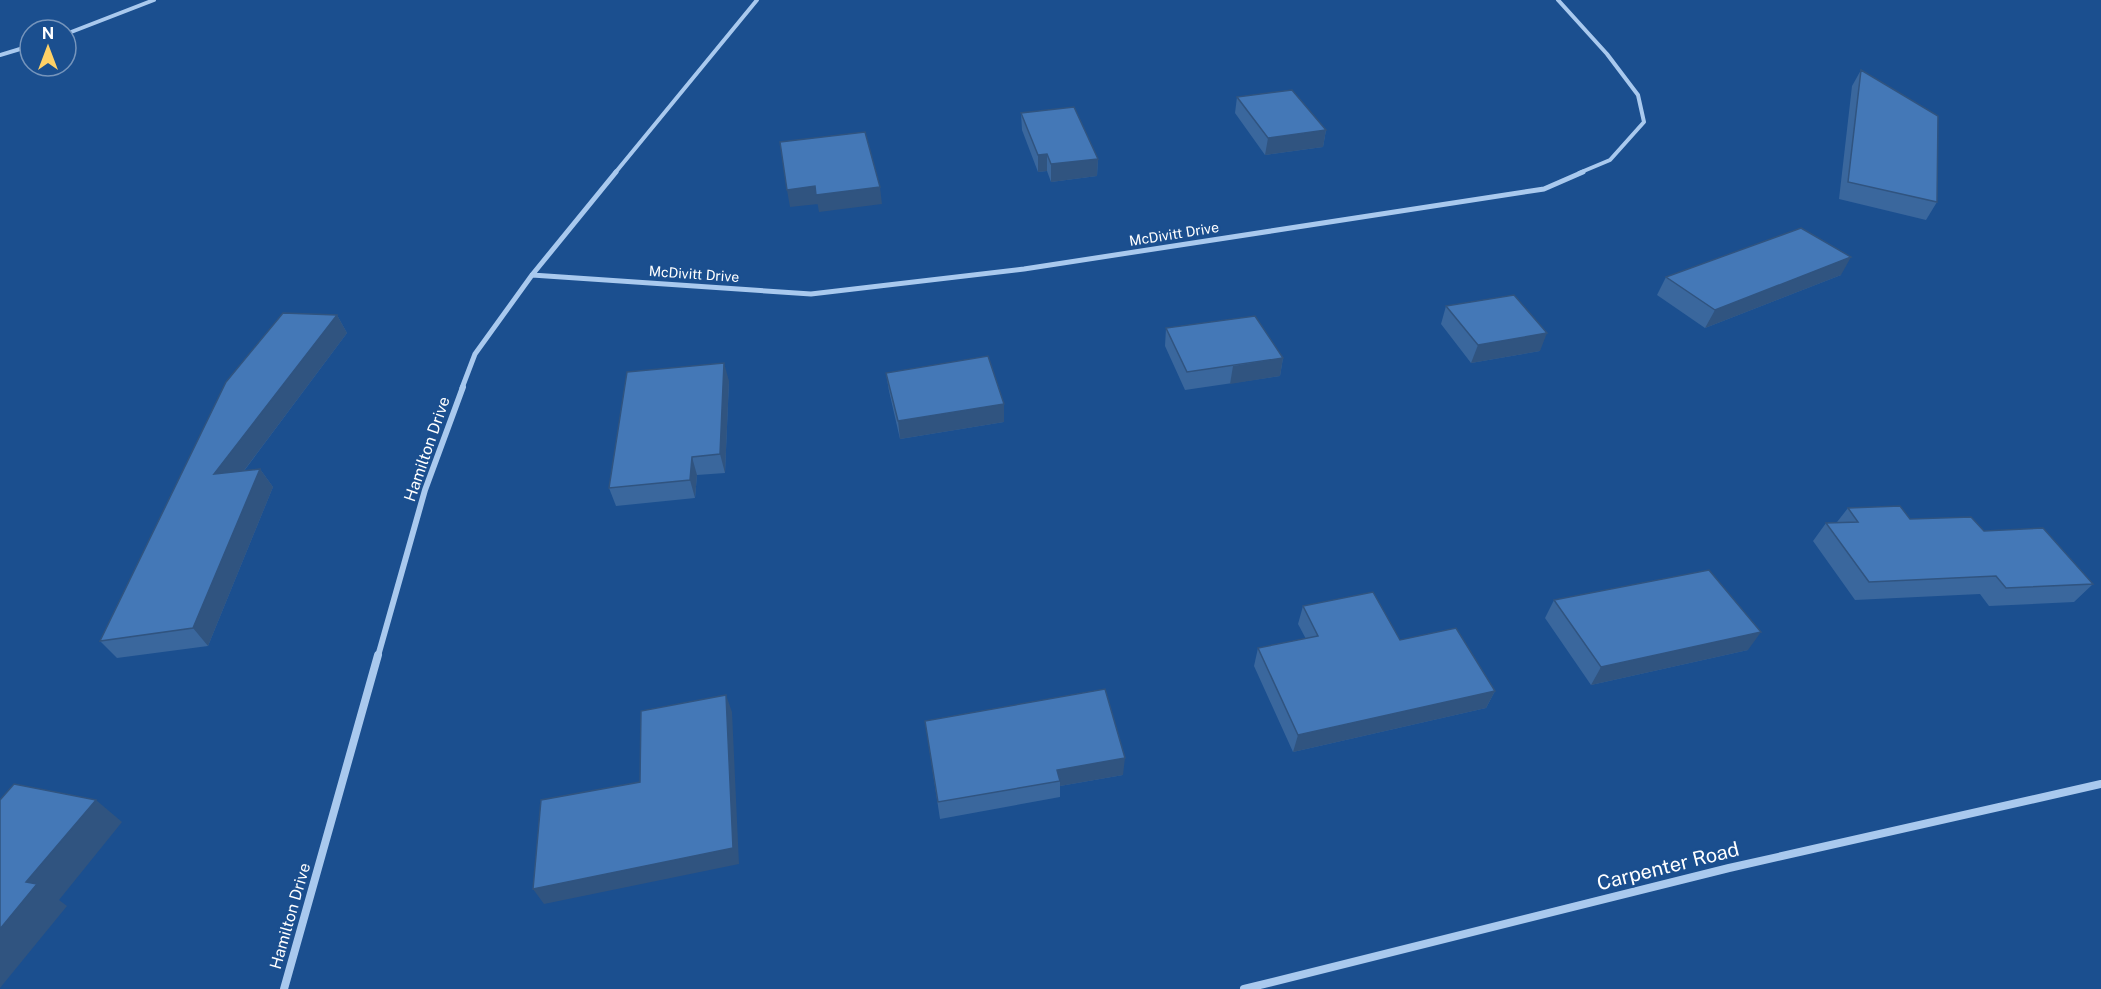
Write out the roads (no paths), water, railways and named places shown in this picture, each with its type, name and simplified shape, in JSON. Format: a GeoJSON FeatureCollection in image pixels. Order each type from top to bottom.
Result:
{"type":"FeatureCollection","features":[{"type":"Feature","properties":{"kind":"street"},"geometry":{"type":"LineString","coordinates":[[78,29],[154,0]]}},
{"type":"Feature","properties":{"kind":"street","name":"Hamilton Drive"},"geometry":{"type":"LineString","coordinates":[[284,989],[424,490],[475,354],[532,275],[757,0]]}},
{"type":"Feature","properties":{"kind":"street","name":"McDivitt Drive"},"geometry":{"type":"LineString","coordinates":[[532,275],[811,294],[1024,269],[1544,189],[1610,160],[1644,123],[1638,95],[1607,54],[1558,0]]}},
{"type":"Feature","properties":{"kind":"street"},"geometry":{"type":"LineString","coordinates":[[0,55],[18,50]]}},
{"type":"Feature","properties":{"kind":"street","name":"Carpenter Road"},"geometry":{"type":"LineString","coordinates":[[1244,989],[1729,868],[2101,784]]}}]}
